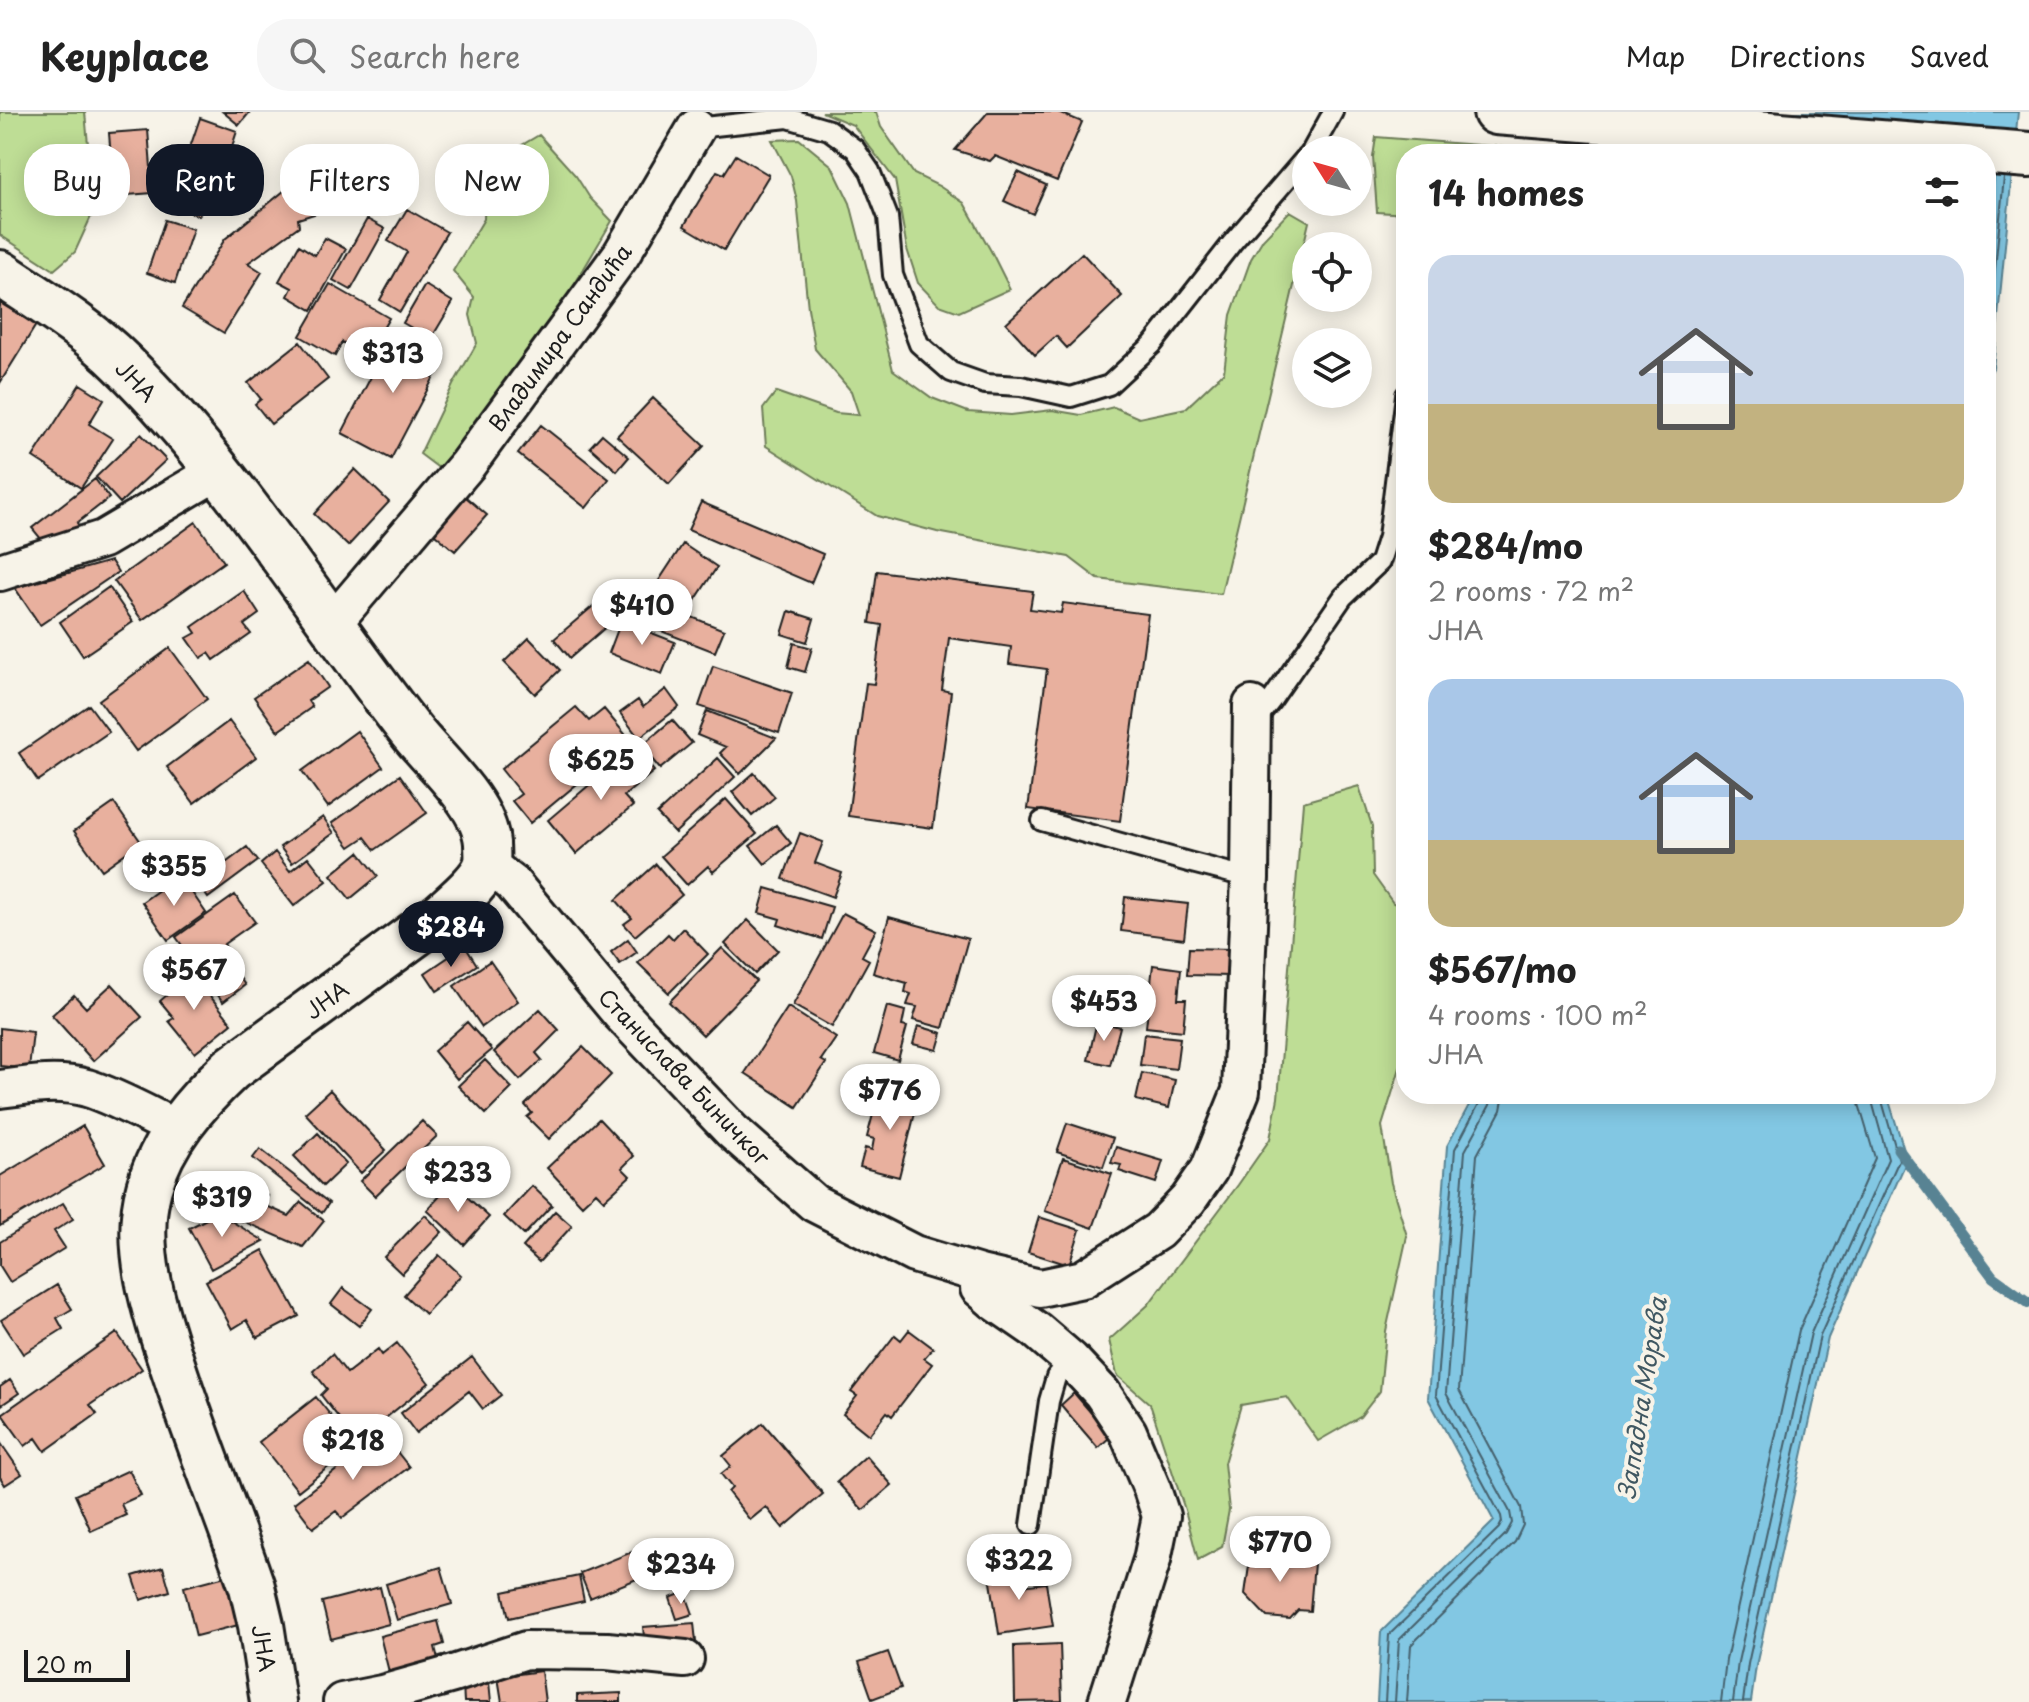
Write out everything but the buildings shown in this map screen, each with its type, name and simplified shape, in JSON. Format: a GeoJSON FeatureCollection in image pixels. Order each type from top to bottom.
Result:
{"type":"FeatureCollection","features":[{"type":"Feature","properties":{"kind":"main road"},"geometry":{"type":"LineString","coordinates":[[1496,112],[1893,144]]}},
{"type":"Feature","properties":{"kind":"main road"},"geometry":{"type":"LineString","coordinates":[[1996,152],[2029,155]]}},
{"type":"Feature","properties":{"kind":"main road","name":"ЈНА"},"geometry":{"type":"LineString","coordinates":[[0,273],[122,362],[197,444],[410,730],[467,797],[485,832],[487,864],[463,896],[231,1069],[204,1094],[177,1129],[157,1164],[148,1190],[144,1248],[159,1326],[252,1587],[272,1702]]}},
{"type":"Feature","properties":{"kind":"street","name":"Владимира Сандића"},"geometry":{"type":"LineString","coordinates":[[332,624],[467,465],[621,255],[696,128]]}},
{"type":"Feature","properties":{"kind":"street"},"geometry":{"type":"LineString","coordinates":[[0,572],[103,539],[218,471]]}},
{"type":"Feature","properties":{"kind":"street","name":"Станислава Биничког"},"geometry":{"type":"LineString","coordinates":[[487,864],[512,883],[620,1013],[732,1131],[814,1203],[914,1254],[1040,1288],[1083,1279],[1158,1231],[1188,1200],[1209,1170],[1241,1091],[1250,878],[1251,711]]}},
{"type":"Feature","properties":{"kind":"street"},"geometry":{"type":"LineString","coordinates":[[0,1089],[45,1084],[85,1088],[177,1129]]}},
{"type":"Feature","properties":{"kind":"street"},"geometry":{"type":"LineString","coordinates":[[980,1274],[979,1288],[1036,1330],[1071,1360],[1102,1393],[1128,1432],[1161,1516],[1152,1560],[1107,1702]]}},
{"type":"Feature","properties":{"kind":"street"},"geometry":{"type":"LineString","coordinates":[[342,1702],[453,1674],[526,1650],[607,1651],[685,1659]]}},
{"type":"Feature","properties":{"kind":"street"},"geometry":{"type":"LineString","coordinates":[[272,1702],[283,1702]]}},
{"type":"Feature","properties":{"kind":"lane"},"geometry":{"type":"LineString","coordinates":[[1321,136],[1333,112]]}},
{"type":"Feature","properties":{"kind":"lane","name":"Владимира Сандића"},"geometry":{"type":"LineString","coordinates":[[696,128],[788,118],[829,130],[855,149],[870,171],[888,217],[893,275],[919,344],[951,372],[985,384],[1021,386],[1071,397],[1109,385],[1152,345],[1232,243],[1292,173]]}},
{"type":"Feature","properties":{"kind":"lane"},"geometry":{"type":"LineString","coordinates":[[1251,711],[1259,716],[1343,597],[1380,562],[1388,537],[1396,474]]}},
{"type":"Feature","properties":{"kind":"lane"},"geometry":{"type":"LineString","coordinates":[[1042,821],[1250,878]]}},
{"type":"Feature","properties":{"kind":"lane"},"geometry":{"type":"LineString","coordinates":[[1031,1525],[1049,1401],[1056,1377],[1071,1360]]}},
{"type":"Feature","properties":{"kind":"green space"},"geometry":{"type":"Polygon","coordinates":[[[0,112],[85,112],[88,144],[24,144],[24,216],[91,216],[75,252],[54,270],[0,235],[0,112]]]}},
{"type":"Feature","properties":{"kind":"green space"},"geometry":{"type":"Polygon","coordinates":[[[822,112],[876,112],[881,127],[914,174],[964,203],[1010,289],[959,312],[939,305],[918,283],[907,249],[895,180],[853,125],[822,112]]]}},
{"type":"Feature","properties":{"kind":"green space"},"geometry":{"type":"Polygon","coordinates":[[[539,135],[547,144],[524,144],[539,135]]]}},
{"type":"Feature","properties":{"kind":"green space"},"geometry":{"type":"Polygon","coordinates":[[[1376,137],[1464,144],[1396,144],[1396,213],[1377,212],[1373,157],[1376,137]]]}},
{"type":"Feature","properties":{"kind":"green space"},"geometry":{"type":"Polygon","coordinates":[[[799,139],[832,166],[850,203],[893,370],[932,398],[968,412],[1011,415],[1052,410],[1081,415],[1114,407],[1139,418],[1186,408],[1224,372],[1231,315],[1251,259],[1263,239],[1290,211],[1292,216],[1309,222],[1307,232],[1292,232],[1292,294],[1221,594],[1098,579],[1069,557],[937,532],[877,516],[766,446],[763,409],[776,392],[836,413],[859,415],[851,391],[815,349],[797,201],[791,176],[772,140],[799,139]]]}},
{"type":"Feature","properties":{"kind":"green space"},"geometry":{"type":"Polygon","coordinates":[[[549,146],[612,221],[563,304],[440,469],[420,454],[477,343],[470,315],[474,297],[453,271],[484,216],[549,216],[549,146]]]}},
{"type":"Feature","properties":{"kind":"green space"},"geometry":{"type":"Polygon","coordinates":[[[1359,786],[1372,826],[1373,875],[1396,904],[1396,1081],[1382,1126],[1391,1183],[1407,1236],[1386,1331],[1380,1391],[1360,1417],[1318,1441],[1287,1397],[1241,1405],[1224,1463],[1229,1510],[1222,1547],[1198,1560],[1150,1404],[1117,1375],[1109,1340],[1148,1305],[1270,1139],[1278,1098],[1303,802],[1359,786]]]}},
{"type":"Feature","properties":{"kind":"water"},"geometry":{"type":"Polygon","coordinates":[[[1633,112],[2018,112],[1996,337],[1996,144],[1637,144],[1633,112]]]}},
{"type":"Feature","properties":{"kind":"water","name":"Западна Морава"},"geometry":{"type":"Polygon","coordinates":[[[1470,1104],[1890,1104],[1907,1160],[1828,1338],[1756,1666],[1751,1702],[1377,1702],[1381,1632],[1494,1521],[1428,1398],[1447,1146],[1470,1104]]]}},
{"type":"Feature","properties":{"kind":"waterway"},"geometry":{"type":"LineString","coordinates":[[1898,1149],[1993,1277],[2029,1303]]}}]}
